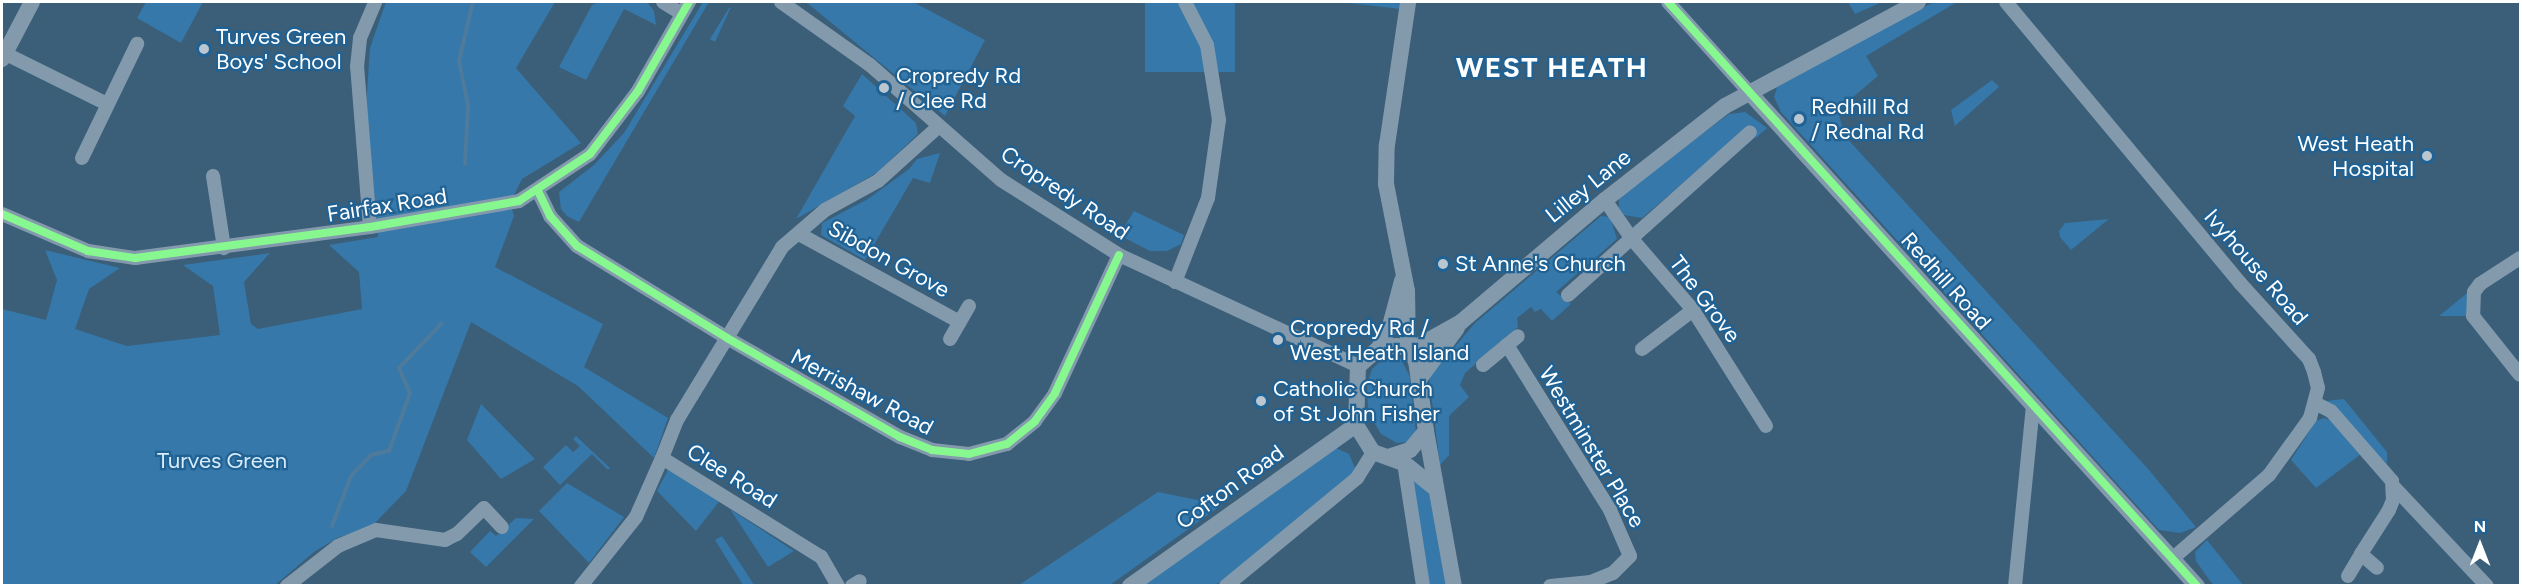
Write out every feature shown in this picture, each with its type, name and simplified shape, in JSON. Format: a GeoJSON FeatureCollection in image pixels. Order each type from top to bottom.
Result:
{"type":"FeatureCollection","features":[{"type":"Feature","properties":{"kind":"street"},"geometry":{"type":"LineString","coordinates":[[32,2],[3,56],[107,104]]}},
{"type":"Feature","properties":{"kind":"street"},"geometry":{"type":"LineString","coordinates":[[370,227],[357,67],[360,38],[375,2]]}},
{"type":"Feature","properties":{"kind":"street"},"geometry":{"type":"LineString","coordinates":[[663,2],[685,8]]}},
{"type":"Feature","properties":{"kind":"street","name":"Cropredy Road"},"geometry":{"type":"LineString","coordinates":[[781,2],[870,65],[1001,180],[1119,255],[1358,366]]}},
{"type":"Feature","properties":{"kind":"street"},"geometry":{"type":"LineString","coordinates":[[1175,282],[1208,198],[1219,120],[1208,45],[1185,2]]}},
{"type":"Feature","properties":{"kind":"street"},"geometry":{"type":"LineString","coordinates":[[1408,2],[1386,164],[1386,184],[1408,310],[1409,349],[1420,378],[1434,487],[1454,585]]}},
{"type":"Feature","properties":{"kind":"street","name":"Redhill Road"},"geometry":{"type":"LineString","coordinates":[[1668,2],[2197,585]]}},
{"type":"Feature","properties":{"kind":"street","name":"Lilley Lane"},"geometry":{"type":"LineString","coordinates":[[1409,349],[1427,342],[1461,322],[1605,200],[1749,92],[1918,2]]}},
{"type":"Feature","properties":{"kind":"street","name":"Ivyhouse Road"},"geometry":{"type":"LineString","coordinates":[[2006,2],[2240,283],[2309,359],[2318,388],[2315,403],[2302,431],[2269,475],[2172,559]]}},
{"type":"Feature","properties":{"kind":"street","name":"Fairfax Road"},"geometry":{"type":"LineString","coordinates":[[2,214],[94,252],[135,258],[370,227],[510,203],[538,191],[590,154],[638,91],[685,8]]}},
{"type":"Feature","properties":{"kind":"street"},"geometry":{"type":"LineString","coordinates":[[82,158],[137,44]]}},
{"type":"Feature","properties":{"kind":"street","name":"Clee Road"},"geometry":{"type":"LineString","coordinates":[[838,585],[821,557],[663,458],[677,420],[782,247],[825,210],[878,182],[939,126]]}},
{"type":"Feature","properties":{"kind":"street"},"geometry":{"type":"LineString","coordinates":[[1568,295],[1750,132]]}},
{"type":"Feature","properties":{"kind":"street"},"geometry":{"type":"LineString","coordinates":[[213,176],[224,248]]}},
{"type":"Feature","properties":{"kind":"street","name":"Merrishaw Road"},"geometry":{"type":"LineString","coordinates":[[538,191],[550,216],[577,246],[727,338],[900,436],[932,450],[969,454],[1006,444],[1035,421],[1055,393],[1119,255]]}},
{"type":"Feature","properties":{"kind":"street","name":"The Grove"},"geometry":{"type":"LineString","coordinates":[[1605,200],[1632,239],[1693,310],[1766,426]]}},
{"type":"Feature","properties":{"kind":"street","name":"Sibdon Grove"},"geometry":{"type":"LineString","coordinates":[[799,234],[960,322]]}},
{"type":"Feature","properties":{"kind":"street"},"geometry":{"type":"LineString","coordinates":[[2520,258],[2480,284],[2474,292],[2473,316],[2520,375]]}},
{"type":"Feature","properties":{"kind":"street"},"geometry":{"type":"LineString","coordinates":[[1403,276],[1390,326],[1379,348],[1358,366],[1356,425],[1381,455],[1404,463],[1434,487]]}},
{"type":"Feature","properties":{"kind":"street","name":"Sibdon Grove"},"geometry":{"type":"LineString","coordinates":[[950,339],[969,306]]}},
{"type":"Feature","properties":{"kind":"street"},"geometry":{"type":"LineString","coordinates":[[1408,310],[1420,337],[1427,342]]}},
{"type":"Feature","properties":{"kind":"street"},"geometry":{"type":"LineString","coordinates":[[1642,349],[1693,310]]}},
{"type":"Feature","properties":{"kind":"street","name":"Lilley Lane"},"geometry":{"type":"LineString","coordinates":[[1420,378],[1461,322]]}},
{"type":"Feature","properties":{"kind":"street","name":"Westminster Place"},"geometry":{"type":"LineString","coordinates":[[1483,365],[1512,340],[1610,510],[1630,555],[1613,573],[1591,582],[1550,585]]}},
{"type":"Feature","properties":{"kind":"street"},"geometry":{"type":"LineString","coordinates":[[1379,348],[1409,349]]}},
{"type":"Feature","properties":{"kind":"street"},"geometry":{"type":"LineString","coordinates":[[2315,403],[2331,411],[2387,473],[2393,486],[2487,585]]}},
{"type":"Feature","properties":{"kind":"street"},"geometry":{"type":"LineString","coordinates":[[2015,585],[2033,406]]}},
{"type":"Feature","properties":{"kind":"street","name":"Cofton Road"},"geometry":{"type":"LineString","coordinates":[[1130,585],[1356,425]]}},
{"type":"Feature","properties":{"kind":"street"},"geometry":{"type":"LineString","coordinates":[[1226,585],[1357,478],[1381,455],[1410,450],[1426,431]]}},
{"type":"Feature","properties":{"kind":"street"},"geometry":{"type":"LineString","coordinates":[[581,585],[636,517],[663,458]]}},
{"type":"Feature","properties":{"kind":"street"},"geometry":{"type":"LineString","coordinates":[[1404,463],[1423,585]]}},
{"type":"Feature","properties":{"kind":"street"},"geometry":{"type":"LineString","coordinates":[[2348,576],[2389,510],[2393,486]]}},
{"type":"Feature","properties":{"kind":"street"},"geometry":{"type":"LineString","coordinates":[[287,585],[321,557],[376,530],[445,540],[457,534],[484,508],[502,527]]}},
{"type":"Feature","properties":{"kind":"street"},"geometry":{"type":"LineString","coordinates":[[2361,554],[2377,568]]}},
{"type":"Feature","properties":{"kind":"green space"},"geometry":{"type":"Polygon","coordinates":[[[146,2],[203,2],[181,43],[137,18],[146,2]]]}},
{"type":"Feature","properties":{"kind":"green space","name":"Turves Green"},"geometry":{"type":"Polygon","coordinates":[[[386,2],[555,2],[516,68],[581,143],[522,179],[510,203],[514,216],[495,267],[603,324],[584,367],[668,418],[654,458],[578,386],[471,322],[406,491],[372,526],[337,538],[314,552],[275,585],[2,585],[2,309],[46,320],[57,280],[45,250],[120,268],[89,289],[75,329],[127,346],[220,335],[213,286],[183,265],[270,253],[244,282],[251,324],[258,329],[362,309],[359,272],[329,245],[378,237],[366,107],[370,48],[386,2]]]}},
{"type":"Feature","properties":{"kind":"green space"},"geometry":{"type":"Polygon","coordinates":[[[598,2],[647,2],[654,11],[656,25],[624,9],[586,80],[559,67],[592,5],[598,2]]]}},
{"type":"Feature","properties":{"kind":"green space"},"geometry":{"type":"Polygon","coordinates":[[[703,2],[709,2],[579,222],[567,216],[561,209],[559,192],[594,165],[624,133],[703,2]]]}},
{"type":"Feature","properties":{"kind":"green space"},"geometry":{"type":"Polygon","coordinates":[[[806,2],[913,2],[985,40],[945,116],[806,2]]]}},
{"type":"Feature","properties":{"kind":"green space"},"geometry":{"type":"Polygon","coordinates":[[[1145,2],[1235,2],[1235,72],[1145,72],[1145,2]]]}},
{"type":"Feature","properties":{"kind":"green space"},"geometry":{"type":"Polygon","coordinates":[[[1340,2],[1402,2],[1401,9],[1340,2]]]}},
{"type":"Feature","properties":{"kind":"green space"},"geometry":{"type":"Polygon","coordinates":[[[1848,2],[1882,2],[1855,14],[1848,2]]]}},
{"type":"Feature","properties":{"kind":"green space"},"geometry":{"type":"Polygon","coordinates":[[[1934,2],[1957,2],[1866,56],[1878,76],[1838,110],[1844,135],[2149,470],[2196,527],[2180,533],[2159,530],[1781,112],[1774,97],[1779,81],[1934,2]]]}},
{"type":"Feature","properties":{"kind":"green space"},"geometry":{"type":"Polygon","coordinates":[[[731,7],[715,42],[710,39],[731,7]]]}},
{"type":"Feature","properties":{"kind":"green space"},"geometry":{"type":"Polygon","coordinates":[[[862,74],[916,123],[918,134],[878,172],[796,219],[855,116],[843,106],[862,74]]]}},
{"type":"Feature","properties":{"kind":"green space"},"geometry":{"type":"Polygon","coordinates":[[[1992,80],[1999,87],[1955,126],[1951,110],[1992,80]]]}},
{"type":"Feature","properties":{"kind":"green space"},"geometry":{"type":"Polygon","coordinates":[[[1745,112],[1767,128],[1756,138],[1748,127],[1642,218],[1624,215],[1619,208],[1619,196],[1729,114],[1745,112]]]}},
{"type":"Feature","properties":{"kind":"green space"},"geometry":{"type":"Polygon","coordinates":[[[940,153],[930,183],[913,178],[865,260],[821,235],[822,223],[868,199],[909,169],[917,159],[940,153]]]}},
{"type":"Feature","properties":{"kind":"green space"},"geometry":{"type":"Polygon","coordinates":[[[1134,211],[1184,235],[1181,244],[1167,251],[1150,251],[1119,235],[1134,211]]]}},
{"type":"Feature","properties":{"kind":"green space"},"geometry":{"type":"Polygon","coordinates":[[[1601,216],[1610,217],[1617,239],[1556,292],[1571,304],[1552,321],[1541,309],[1535,312],[1531,307],[1517,318],[1518,327],[1465,373],[1460,385],[1469,397],[1449,416],[1449,455],[1440,465],[1429,377],[1475,323],[1601,216]]]}},
{"type":"Feature","properties":{"kind":"green space"},"geometry":{"type":"Polygon","coordinates":[[[2109,219],[2071,250],[2060,237],[2059,231],[2065,223],[2109,219]]]}},
{"type":"Feature","properties":{"kind":"green space"},"geometry":{"type":"Polygon","coordinates":[[[2471,290],[2468,316],[2439,316],[2471,290]]]}},
{"type":"Feature","properties":{"kind":"green space"},"geometry":{"type":"Polygon","coordinates":[[[1386,356],[1400,357],[1410,377],[1416,432],[1407,442],[1397,443],[1381,434],[1368,412],[1367,384],[1372,369],[1386,356]]]}},
{"type":"Feature","properties":{"kind":"green space"},"geometry":{"type":"Polygon","coordinates":[[[2344,399],[2387,452],[2387,464],[2326,401],[2344,399]]]}},
{"type":"Feature","properties":{"kind":"green space"},"geometry":{"type":"Polygon","coordinates":[[[481,404],[535,459],[501,479],[467,440],[481,404]]]}},
{"type":"Feature","properties":{"kind":"green space"},"geometry":{"type":"Polygon","coordinates":[[[2324,418],[2331,420],[2361,454],[2316,488],[2291,460],[2316,421],[2324,418]]]}},
{"type":"Feature","properties":{"kind":"green space"},"geometry":{"type":"Polygon","coordinates":[[[576,436],[610,468],[608,470],[592,454],[560,485],[543,467],[566,445],[573,452],[580,446],[573,439],[576,436]]]}},
{"type":"Feature","properties":{"kind":"green space"},"geometry":{"type":"Polygon","coordinates":[[[1334,447],[1349,454],[1356,470],[1230,576],[1215,585],[1138,586],[1334,447]]]}},
{"type":"Feature","properties":{"kind":"green space"},"geometry":{"type":"Polygon","coordinates":[[[669,468],[721,499],[696,531],[657,491],[669,468]]]}},
{"type":"Feature","properties":{"kind":"green space"},"geometry":{"type":"Polygon","coordinates":[[[1417,480],[1433,499],[1449,585],[1429,585],[1413,483],[1417,480]]]}},
{"type":"Feature","properties":{"kind":"green space"},"geometry":{"type":"Polygon","coordinates":[[[567,483],[624,517],[589,563],[539,511],[567,483]]]}},
{"type":"Feature","properties":{"kind":"green space"},"geometry":{"type":"Polygon","coordinates":[[[1158,492],[1222,505],[1110,585],[1019,585],[1158,492]]]}},
{"type":"Feature","properties":{"kind":"green space"},"geometry":{"type":"Polygon","coordinates":[[[730,509],[794,551],[768,567],[730,509]]]}},
{"type":"Feature","properties":{"kind":"green space"},"geometry":{"type":"Polygon","coordinates":[[[516,518],[534,519],[486,567],[470,552],[490,531],[496,536],[516,518]]]}},
{"type":"Feature","properties":{"kind":"green space"},"geometry":{"type":"Polygon","coordinates":[[[722,536],[754,585],[743,585],[715,540],[722,536]]]}},
{"type":"Feature","properties":{"kind":"green space"},"geometry":{"type":"Polygon","coordinates":[[[2207,540],[2243,585],[2214,585],[2210,581],[2196,561],[2195,552],[2207,540]]]}},
{"type":"Feature","properties":{"kind":"waterway"},"geometry":{"type":"LineString","coordinates":[[465,164],[468,105],[459,61],[473,2]]}},
{"type":"Feature","properties":{"kind":"waterway"},"geometry":{"type":"LineString","coordinates":[[332,526],[351,476],[371,455],[389,451],[410,393],[399,368],[442,323]]}},
{"type":"Feature","properties":{"kind":"cycle path"},"geometry":{"type":"LineString","coordinates":[[2,214],[88,251],[135,258],[370,227],[519,201],[590,154],[638,91],[689,2]]}},
{"type":"Feature","properties":{"kind":"cycle path"},"geometry":{"type":"LineString","coordinates":[[1668,2],[2197,586]]}},
{"type":"Feature","properties":{"kind":"cycle path"},"geometry":{"type":"LineString","coordinates":[[538,191],[550,216],[577,246],[727,338],[900,437],[932,450],[969,454],[1007,444],[1035,421],[1055,393],[1119,255]]}},
{"type":"Feature","properties":{"kind":"place","name":"Turves Green Boys' School"},"geometry":{"type":"Point","coordinates":[204,49]}},
{"type":"Feature","properties":{"kind":"place","name":"Cropredy Rd / Clee Rd"},"geometry":{"type":"Point","coordinates":[884,88]}},
{"type":"Feature","properties":{"kind":"place","name":"Redhill Rd / Rednal Rd"},"geometry":{"type":"Point","coordinates":[1799,119]}},
{"type":"Feature","properties":{"kind":"place","name":"West Heath Hospital"},"geometry":{"type":"Point","coordinates":[2427,156]}},
{"type":"Feature","properties":{"kind":"place","name":"St Anne's Church"},"geometry":{"type":"Point","coordinates":[1443,264]}},
{"type":"Feature","properties":{"kind":"place","name":"Cropredy Rd / West Heath Island"},"geometry":{"type":"Point","coordinates":[1278,340]}},
{"type":"Feature","properties":{"kind":"place","name":"Catholic Church of St John Fisher"},"geometry":{"type":"Point","coordinates":[1261,401]}},
{"type":"Feature","properties":{"kind":"district","name":"WEST HEATH"},"geometry":{"type":"Point","coordinates":[1552,67]}}]}
